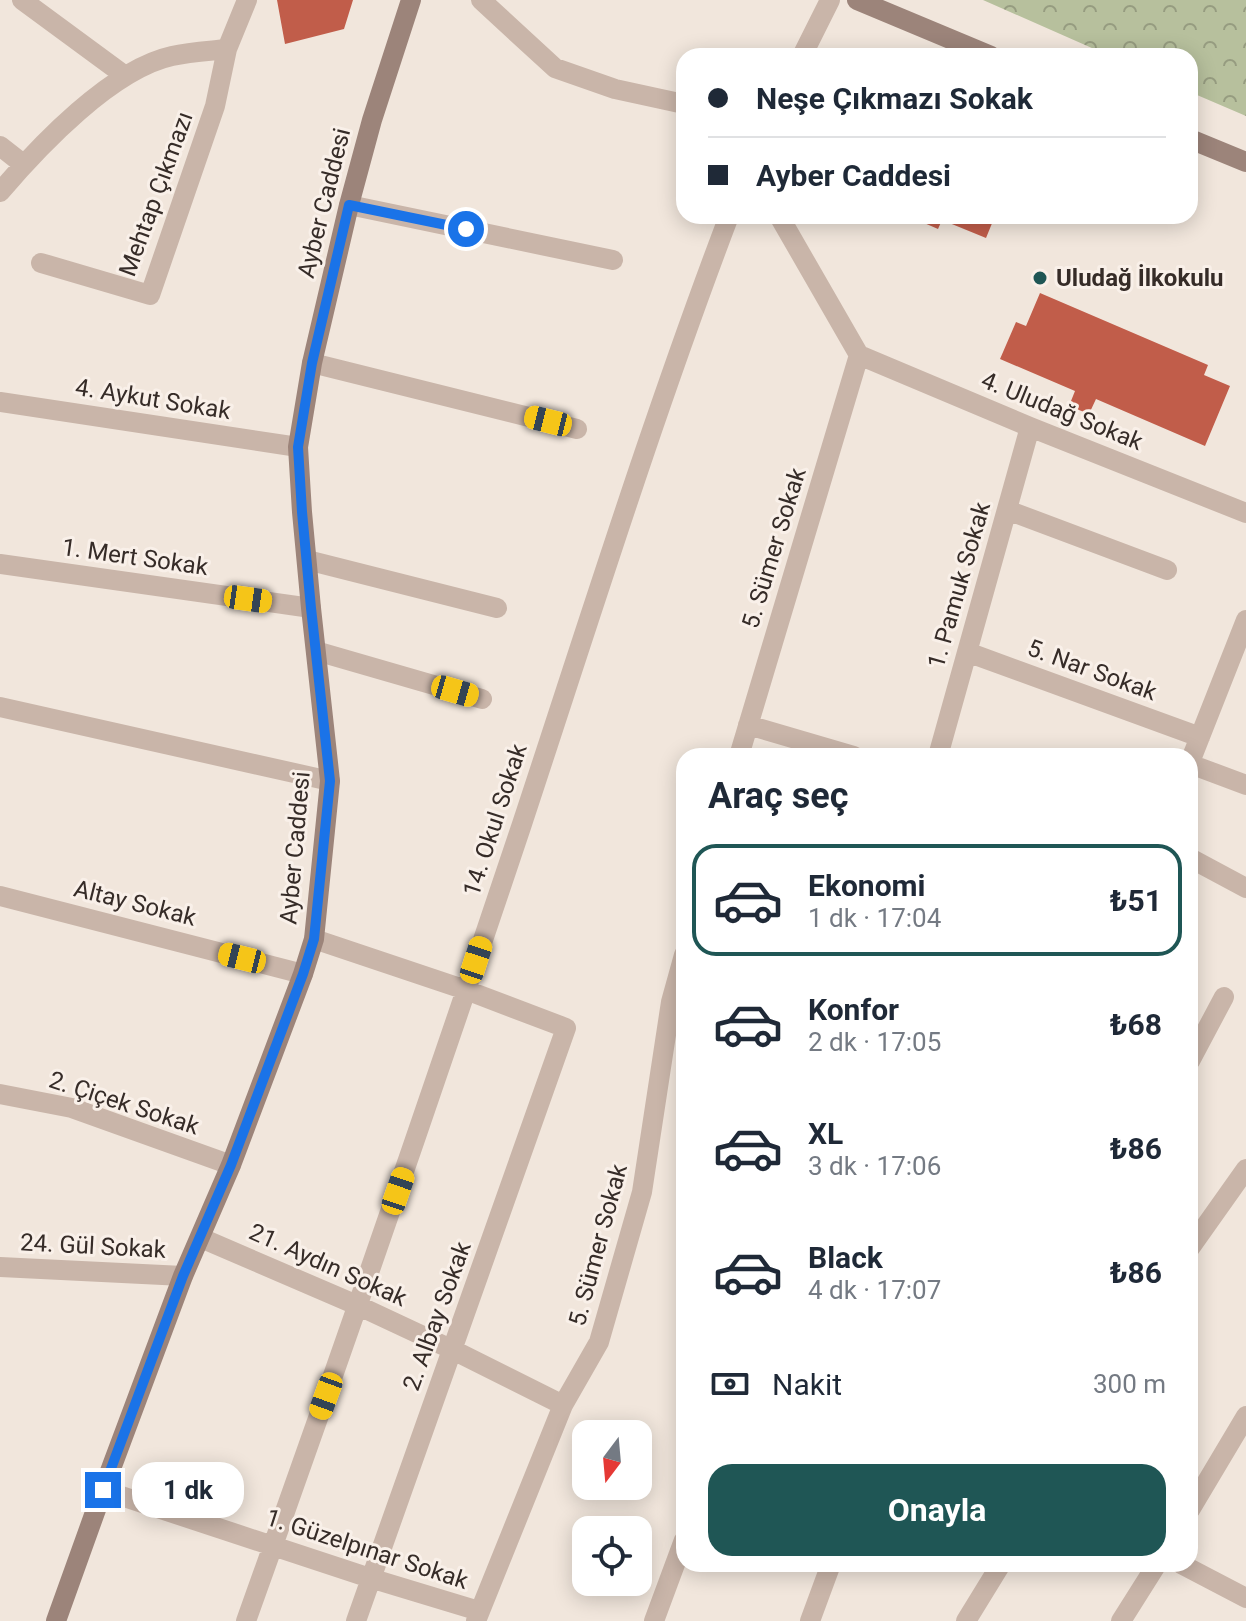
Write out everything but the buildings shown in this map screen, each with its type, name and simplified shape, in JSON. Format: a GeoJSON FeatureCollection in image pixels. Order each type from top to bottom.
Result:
{"type":"FeatureCollection","features":[{"type":"Feature","properties":{"kind":"main road","name":"Ayber Caddesi"},"geometry":{"type":"LineString","coordinates":[[56,1621],[183,1276],[231,1165],[314,939],[330,781],[311,608],[298,447],[312,363],[349,205],[372,120],[411,0]]}},
{"type":"Feature","properties":{"kind":"main road"},"geometry":{"type":"LineString","coordinates":[[857,0],[972,48]]}},
{"type":"Feature","properties":{"kind":"main road"},"geometry":{"type":"LineString","coordinates":[[1198,142],[1246,162]]}},
{"type":"Feature","properties":{"kind":"street"},"geometry":{"type":"LineString","coordinates":[[22,0],[124,75]]}},
{"type":"Feature","properties":{"kind":"street"},"geometry":{"type":"LineString","coordinates":[[0,192],[23,164],[78,112],[124,75],[170,56],[227,49],[247,0]]}},
{"type":"Feature","properties":{"kind":"street"},"geometry":{"type":"LineString","coordinates":[[481,0],[555,68],[615,89],[676,102]]}},
{"type":"Feature","properties":{"kind":"street"},"geometry":{"type":"LineString","coordinates":[[806,48],[830,0]]}},
{"type":"Feature","properties":{"kind":"street","name":"Mehtap Çıkmazı"},"geometry":{"type":"LineString","coordinates":[[41,263],[150,295],[215,106],[227,49]]}},
{"type":"Feature","properties":{"kind":"street"},"geometry":{"type":"LineString","coordinates":[[0,146],[23,164]]}},
{"type":"Feature","properties":{"kind":"street"},"geometry":{"type":"LineString","coordinates":[[349,205],[613,260]]}},
{"type":"Feature","properties":{"kind":"street","name":"14. Okul Sokak"},"geometry":{"type":"LineString","coordinates":[[246,1621],[359,1306],[686,328],[726,224]]}},
{"type":"Feature","properties":{"kind":"street"},"geometry":{"type":"LineString","coordinates":[[784,224],[859,355]]}},
{"type":"Feature","properties":{"kind":"street","name":"4. Uludağ Sokak"},"geometry":{"type":"LineString","coordinates":[[859,355],[1246,513]]}},
{"type":"Feature","properties":{"kind":"street","name":"5. Sümer Sokak"},"geometry":{"type":"LineString","coordinates":[[741,748],[859,355]]}},
{"type":"Feature","properties":{"kind":"street"},"geometry":{"type":"LineString","coordinates":[[312,363],[577,429]]}},
{"type":"Feature","properties":{"kind":"street","name":"4. Aykut Sokak"},"geometry":{"type":"LineString","coordinates":[[0,402],[298,447]]}},
{"type":"Feature","properties":{"kind":"street","name":"1. Pamuk Sokak"},"geometry":{"type":"LineString","coordinates":[[940,748],[1030,427]]}},
{"type":"Feature","properties":{"kind":"street"},"geometry":{"type":"LineString","coordinates":[[1007,510],[1167,570]]}},
{"type":"Feature","properties":{"kind":"street"},"geometry":{"type":"LineString","coordinates":[[307,560],[497,608]]}},
{"type":"Feature","properties":{"kind":"street","name":"1. Mert Sokak"},"geometry":{"type":"LineString","coordinates":[[0,564],[311,608]]}},
{"type":"Feature","properties":{"kind":"street"},"geometry":{"type":"LineString","coordinates":[[1196,748],[1245,626]]}},
{"type":"Feature","properties":{"kind":"street"},"geometry":{"type":"LineString","coordinates":[[316,651],[482,699]]}},
{"type":"Feature","properties":{"kind":"street","name":"5. Nar Sokak"},"geometry":{"type":"LineString","coordinates":[[967,652],[1200,737]]}},
{"type":"Feature","properties":{"kind":"street"},"geometry":{"type":"LineString","coordinates":[[0,707],[330,781]]}},
{"type":"Feature","properties":{"kind":"street"},"geometry":{"type":"LineString","coordinates":[[748,725],[827,748]]}},
{"type":"Feature","properties":{"kind":"street"},"geometry":{"type":"LineString","coordinates":[[1198,766],[1246,785]]}},
{"type":"Feature","properties":{"kind":"street"},"geometry":{"type":"LineString","coordinates":[[1198,862],[1246,888]]}},
{"type":"Feature","properties":{"kind":"street","name":"Altay Sokak"},"geometry":{"type":"LineString","coordinates":[[0,896],[303,974]]}},
{"type":"Feature","properties":{"kind":"street"},"geometry":{"type":"LineString","coordinates":[[314,939],[466,990]]}},
{"type":"Feature","properties":{"kind":"street","name":"5. Sümer Sokak"},"geometry":{"type":"LineString","coordinates":[[477,1616],[563,1405],[599,1342],[642,1192],[676,984]]}},
{"type":"Feature","properties":{"kind":"street","name":"2. Albay Sokak"},"geometry":{"type":"LineString","coordinates":[[356,1621],[566,1028],[466,990]]}},
{"type":"Feature","properties":{"kind":"street"},"geometry":{"type":"LineString","coordinates":[[1198,1046],[1224,997]]}},
{"type":"Feature","properties":{"kind":"street","name":"2. Çiçek Sokak"},"geometry":{"type":"LineString","coordinates":[[0,1094],[72,1108],[231,1165]]}},
{"type":"Feature","properties":{"kind":"street"},"geometry":{"type":"LineString","coordinates":[[1198,1237],[1246,1169]]}},
{"type":"Feature","properties":{"kind":"street","name":"21. Aydın Sokak"},"geometry":{"type":"LineString","coordinates":[[201,1238],[359,1306],[563,1405]]}},
{"type":"Feature","properties":{"kind":"street","name":"24. Gül Sokak"},"geometry":{"type":"LineString","coordinates":[[0,1267],[183,1276]]}},
{"type":"Feature","properties":{"kind":"street"},"geometry":{"type":"LineString","coordinates":[[1198,1497],[1246,1416]]}},
{"type":"Feature","properties":{"kind":"street","name":"1. Güzelpınar Sokak"},"geometry":{"type":"LineString","coordinates":[[103,1490],[477,1616]]}},
{"type":"Feature","properties":{"kind":"street"},"geometry":{"type":"LineString","coordinates":[[654,1621],[676,1562]]}},
{"type":"Feature","properties":{"kind":"street"},"geometry":{"type":"LineString","coordinates":[[810,1621],[828,1572]]}},
{"type":"Feature","properties":{"kind":"street"},"geometry":{"type":"LineString","coordinates":[[966,1621],[996,1572]]}},
{"type":"Feature","properties":{"kind":"street"},"geometry":{"type":"LineString","coordinates":[[1121,1621],[1152,1572]]}},
{"type":"Feature","properties":{"kind":"street"},"geometry":{"type":"LineString","coordinates":[[1196,1572],[1246,1598]]}},
{"type":"Feature","properties":{"kind":"green space"},"geometry":{"type":"Polygon","coordinates":[[[983,0],[1246,0],[1246,116],[1198,95],[1198,48],[1092,48],[983,0]]]}},
{"type":"Feature","properties":{"kind":"place","name":"Uludağ İlkokulu"},"geometry":{"type":"Point","coordinates":[1040,278]}},
{"type":"Feature","properties":{"kind":"route"},"geometry":{"type":"LineString","coordinates":[[103,1490],[183,1276],[231,1165],[314,939],[330,781],[311,608],[298,447],[312,363],[349,205],[466,229]]}}]}
